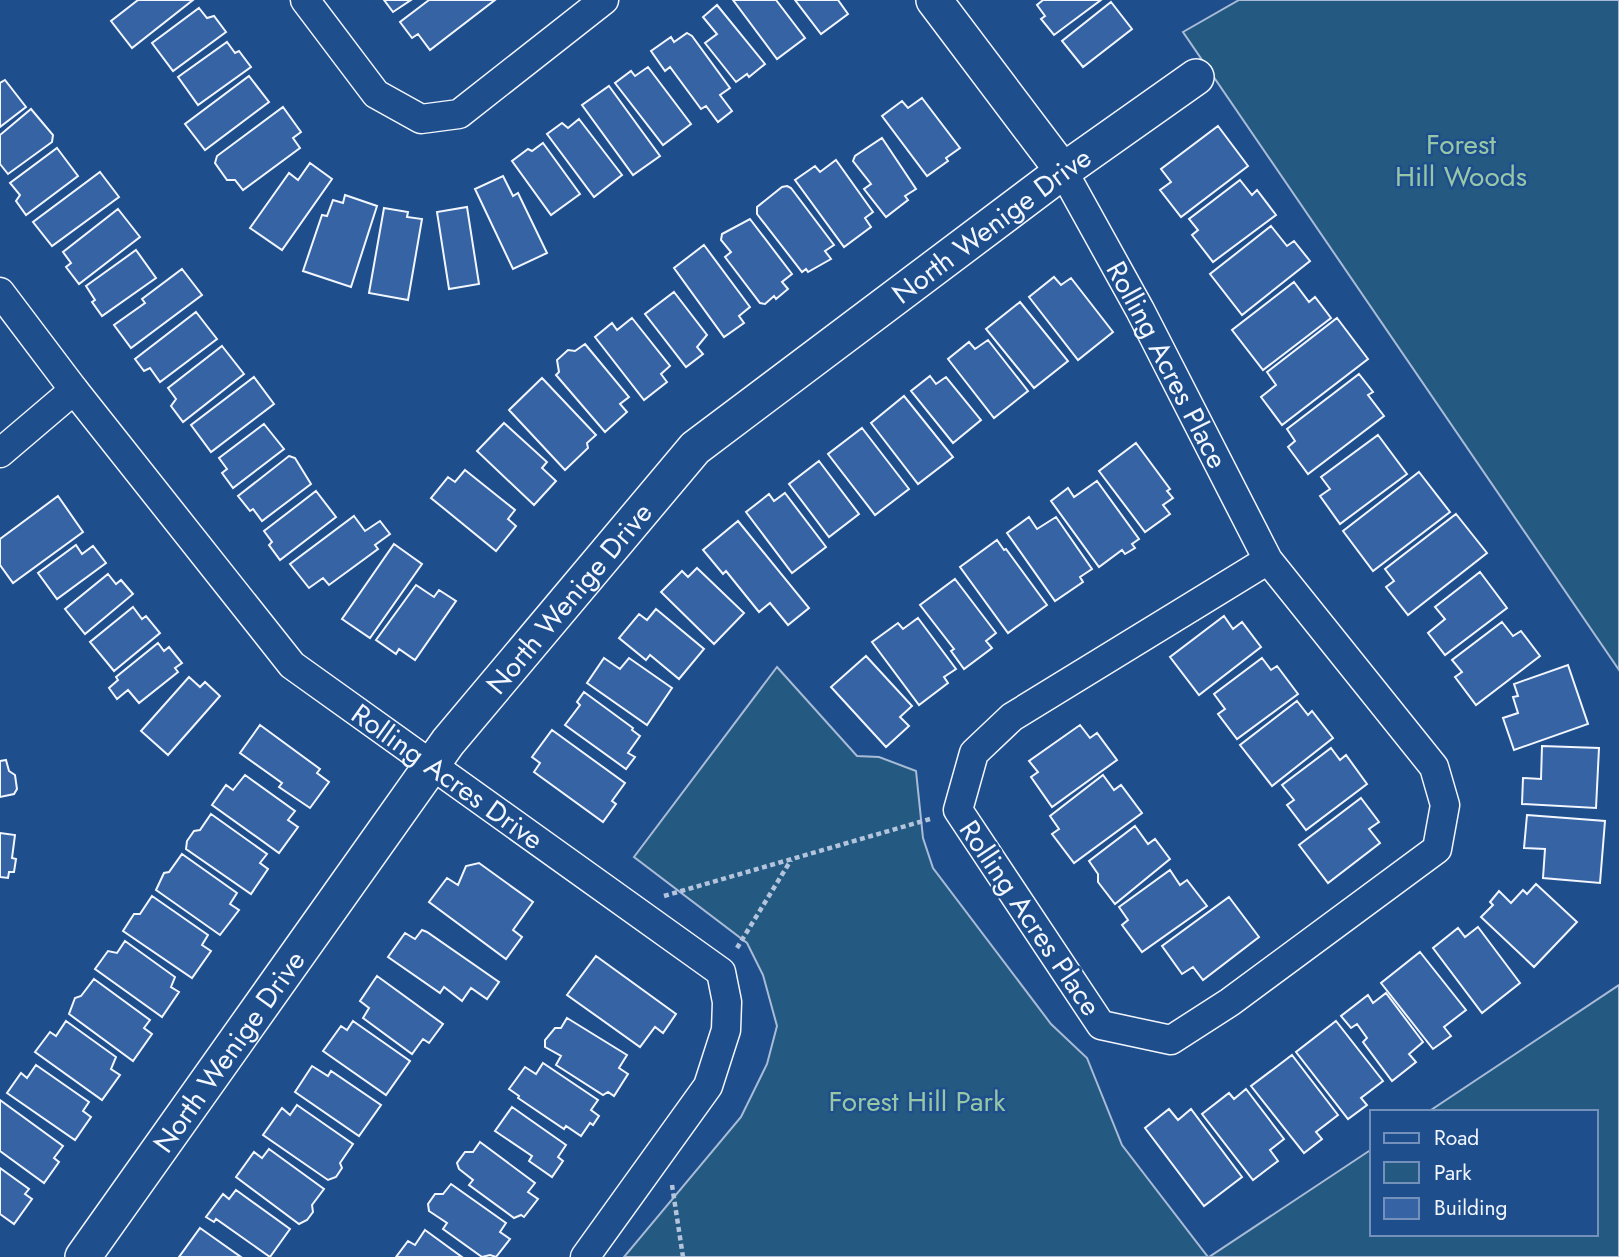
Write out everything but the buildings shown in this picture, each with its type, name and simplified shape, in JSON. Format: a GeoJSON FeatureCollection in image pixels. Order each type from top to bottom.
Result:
{"type":"FeatureCollection","features":[{"type":"Feature","properties":{"kind":"street"},"geometry":{"type":"LineString","coordinates":[[305,0],[376,94],[421,119],[459,114],[604,0]]}},
{"type":"Feature","properties":{"kind":"street"},"geometry":{"type":"LineString","coordinates":[[934,0],[1063,171]]}},
{"type":"Feature","properties":{"kind":"street","name":"North Wenige Drive"},"geometry":{"type":"LineString","coordinates":[[83,1257],[448,742],[695,448],[1063,171],[1196,77]]}},
{"type":"Feature","properties":{"kind":"street","name":"Rolling Acres Place"},"geometry":{"type":"LineString","coordinates":[[1063,171],[1140,310],[1268,560],[1434,767],[1445,805],[1437,849],[1230,1002],[1171,1040],[1101,1025],[958,810],[974,753],[1012,717],[1268,560]]}},
{"type":"Feature","properties":{"kind":"street","name":"Rolling Acres Drive"},"geometry":{"type":"LineString","coordinates":[[0,292],[74,390],[292,665],[721,972]]}},
{"type":"Feature","properties":{"kind":"street"},"geometry":{"type":"LineString","coordinates":[[0,453],[74,390]]}},
{"type":"Feature","properties":{"kind":"street"},"geometry":{"type":"LineString","coordinates":[[585,1257],[708,1086],[726,1030],[727,1002],[721,972]]}},
{"type":"Feature","properties":{"kind":"path"},"geometry":{"type":"LineString","coordinates":[[664,895],[958,810]]}},
{"type":"Feature","properties":{"kind":"path"},"geometry":{"type":"LineString","coordinates":[[721,972],[791,859]]}},
{"type":"Feature","properties":{"kind":"path"},"geometry":{"type":"LineString","coordinates":[[665,1145],[683,1257]]}},
{"type":"Feature","properties":{"kind":"green space","name":"Forest Hill Woods"},"geometry":{"type":"Polygon","coordinates":[[[1239,0],[1619,0],[1619,670],[1183,32],[1239,0]]]}},
{"type":"Feature","properties":{"kind":"green space","name":"Forest Hill Park"},"geometry":{"type":"Polygon","coordinates":[[[777,667],[857,756],[879,757],[916,771],[923,838],[933,868],[1051,1024],[1087,1058],[1122,1145],[1208,1257],[624,1257],[741,1117],[767,1064],[777,1026],[763,975],[747,943],[634,857],[777,667]]]}},
{"type":"Feature","properties":{"kind":"green space"},"geometry":{"type":"Polygon","coordinates":[[[1619,985],[1619,1257],[1209,1257],[1370,1150],[1370,1236],[1598,1236],[1598,1110],[1431,1110],[1619,985]]]}}]}
